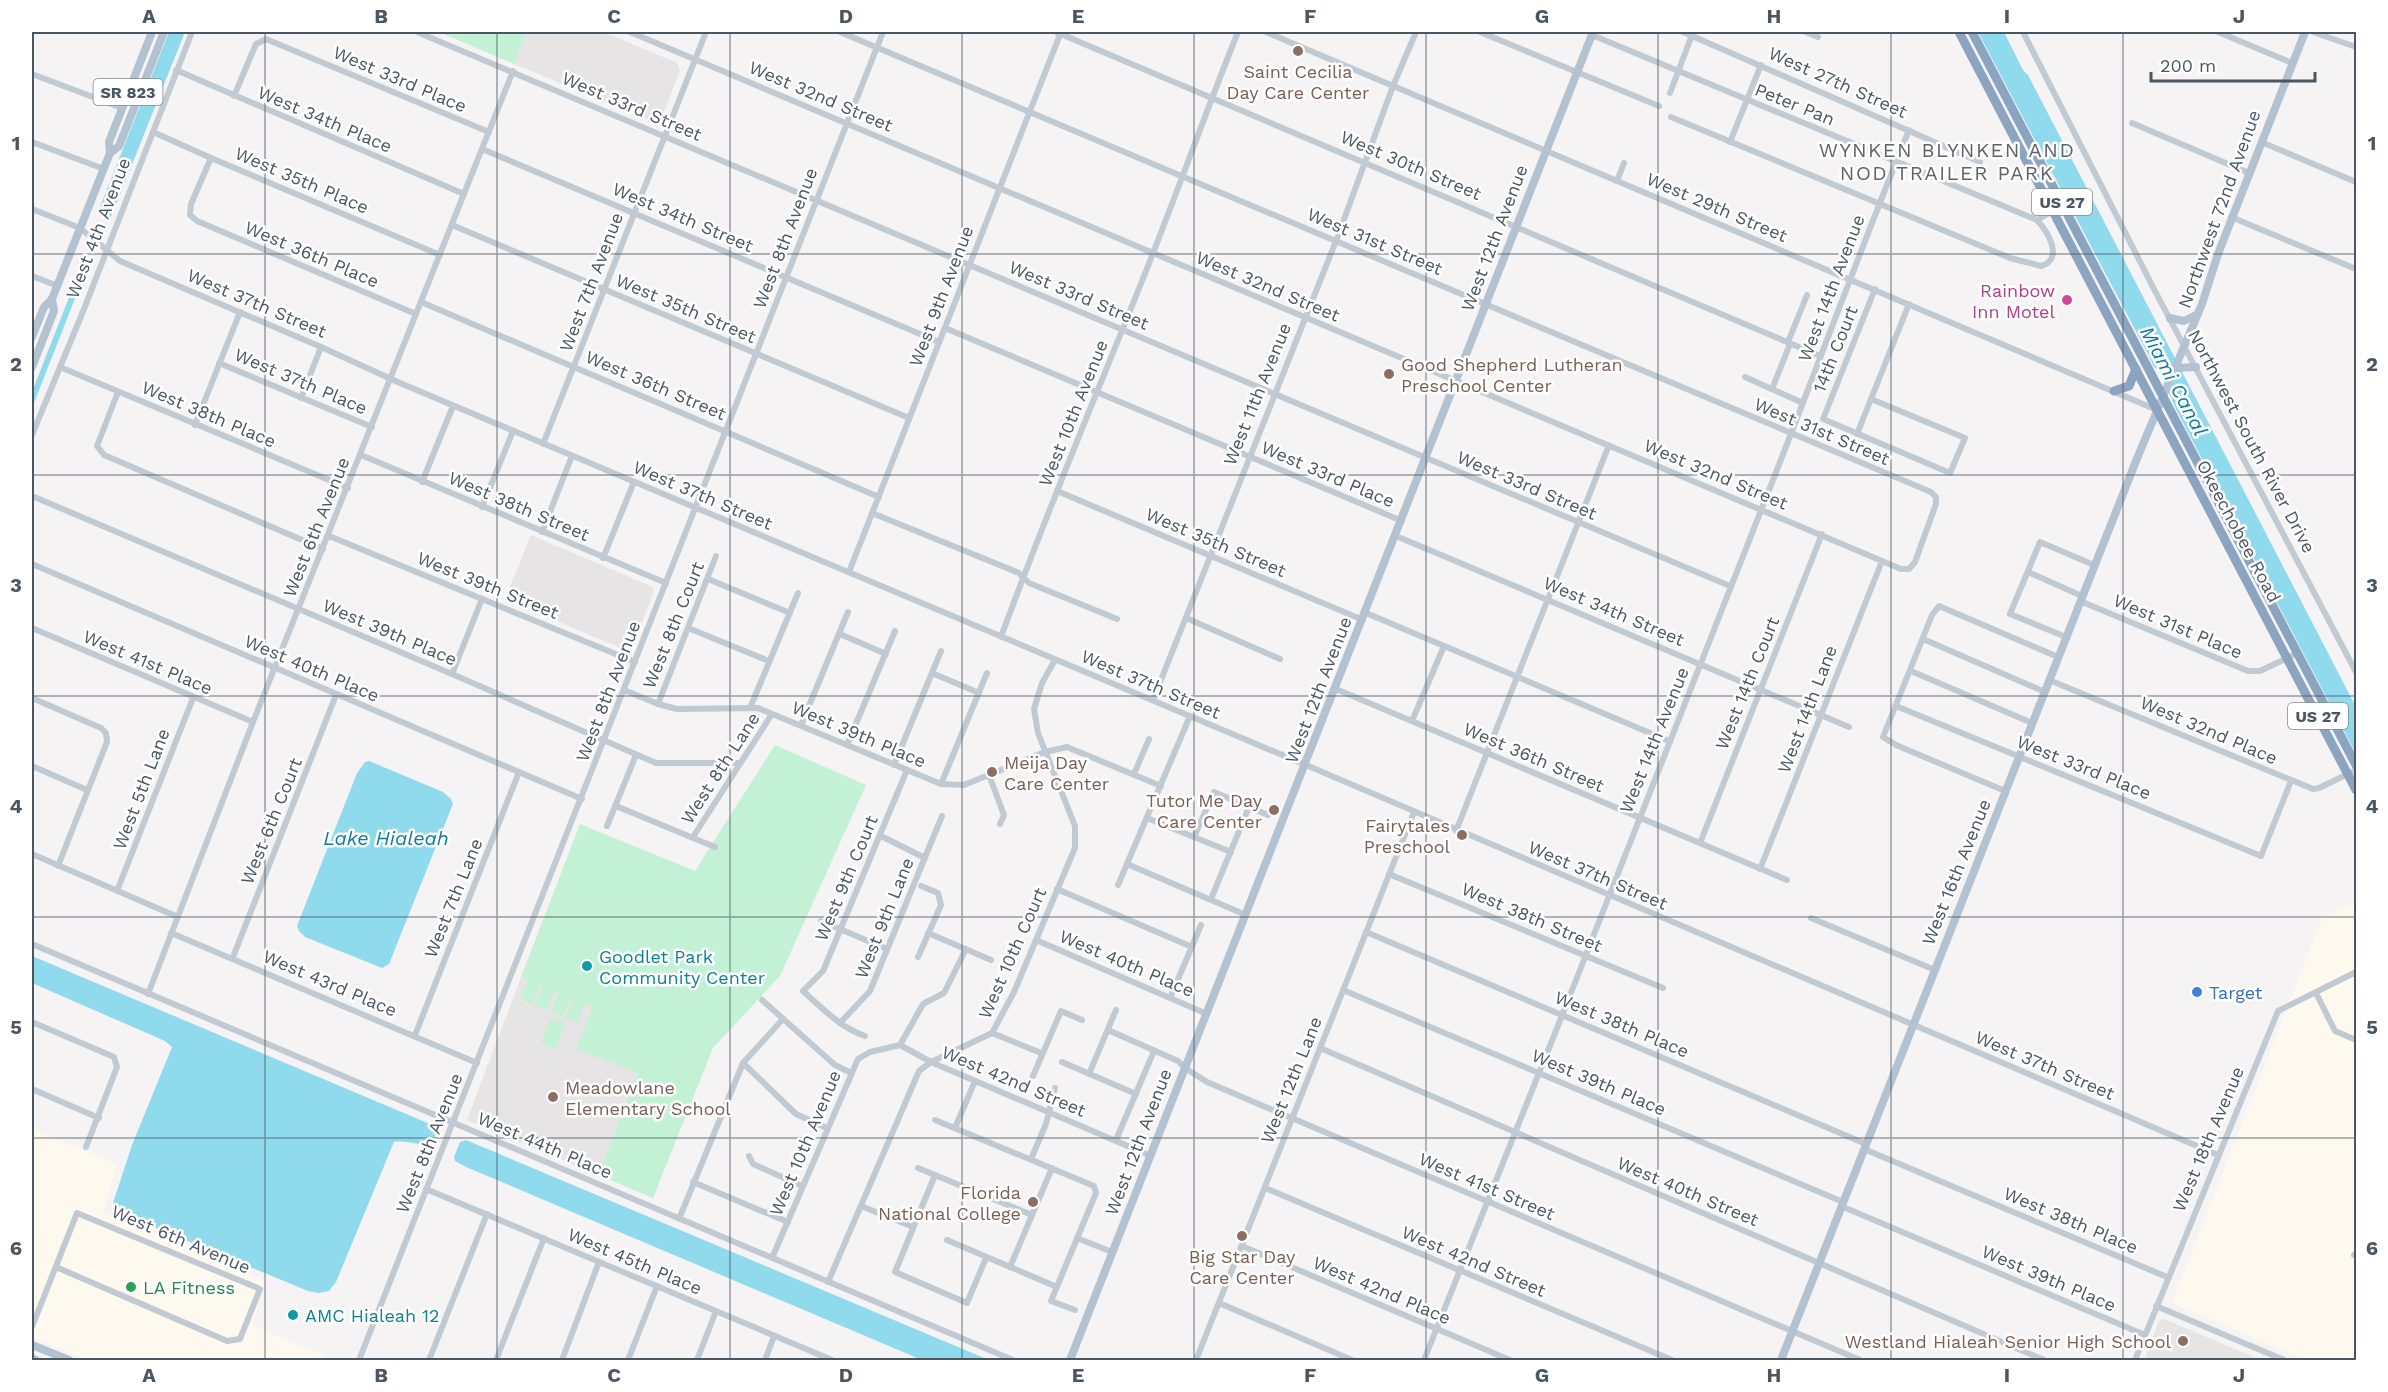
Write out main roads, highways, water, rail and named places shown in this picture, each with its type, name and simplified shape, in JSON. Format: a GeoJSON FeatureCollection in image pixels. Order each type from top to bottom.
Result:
{"type":"FeatureCollection","features":[{"type":"Feature","properties":{"kind":"highway","name":"Okeechobee Road"},"geometry":{"type":"LineString","coordinates":[[1959,32],[2288,658],[2352,772],[2356,790]]}},
{"type":"Feature","properties":{"kind":"highway","name":"Okeechobee Road"},"geometry":{"type":"LineString","coordinates":[[1972,32],[2165,393],[2356,765]]}},
{"type":"Feature","properties":{"kind":"highway"},"geometry":{"type":"LineString","coordinates":[[2114,391],[2129,386],[2136,369]]}},
{"type":"Feature","properties":{"kind":"main road"},"geometry":{"type":"LineString","coordinates":[[153,32],[158,39],[158,46]]}},
{"type":"Feature","properties":{"kind":"main road","name":"West 4th Avenue"},"geometry":{"type":"LineString","coordinates":[[32,337],[44,307],[52,299],[58,286],[110,153],[109,142],[153,32]]}},
{"type":"Feature","properties":{"kind":"main road","name":"West 4th Avenue"},"geometry":{"type":"LineString","coordinates":[[110,153],[119,146],[164,32]]}},
{"type":"Feature","properties":{"kind":"main road","name":"Northwest 72nd Avenue"},"geometry":{"type":"LineString","coordinates":[[2165,393],[2198,314],[2232,217],[2305,32]]}},
{"type":"Feature","properties":{"kind":"main road","name":"West 12th Avenue"},"geometry":{"type":"LineString","coordinates":[[1070,1360],[1593,33]]}},
{"type":"Feature","properties":{"kind":"main road","name":"West 4th Avenue"},"geometry":{"type":"LineString","coordinates":[[32,367],[54,311],[52,299]]}},
{"type":"Feature","properties":{"kind":"main road"},"geometry":{"type":"LineString","coordinates":[[2170,318],[2184,321],[2198,314]]}},
{"type":"Feature","properties":{"kind":"main road"},"geometry":{"type":"LineString","coordinates":[[32,345],[36,357]]}},
{"type":"Feature","properties":{"kind":"main road"},"geometry":{"type":"LineString","coordinates":[[2176,364],[2192,367]]}},
{"type":"Feature","properties":{"kind":"main road","name":"West 16th Avenue"},"geometry":{"type":"LineString","coordinates":[[1781,1360],[2094,565],[2165,393]]}},
{"type":"Feature","properties":{"kind":"main road"},"geometry":{"type":"LineString","coordinates":[[32,1345],[69,1360]]}},
{"type":"Feature","properties":{"kind":"main road"},"geometry":{"type":"LineString","coordinates":[[32,1358],[36,1360]]}},
{"type":"Feature","properties":{"kind":"water"},"geometry":{"type":"Polygon","coordinates":[[[169,32],[185,32],[111,217],[98,212],[169,32]]]}},
{"type":"Feature","properties":{"kind":"water","name":"Miami Canal"},"geometry":{"type":"Polygon","coordinates":[[[1978,32],[2004,32],[2023,70],[2028,75],[2356,707],[2356,754],[2176,409],[2159,371],[2153,366],[1978,32]]]}},
{"type":"Feature","properties":{"kind":"water","name":"Lake Hialeah"},"geometry":{"type":"Polygon","coordinates":[[[369,761],[443,792],[453,804],[389,964],[382,968],[305,937],[297,926],[357,773],[365,762],[369,761]]]}},
{"type":"Feature","properties":{"kind":"water"},"geometry":{"type":"Polygon","coordinates":[[[32,956],[438,1129],[432,1144],[394,1142],[336,1282],[329,1291],[318,1293],[308,1291],[118,1212],[113,1203],[132,1145],[172,1047],[165,1041],[32,983],[32,956]]]}},
{"type":"Feature","properties":{"kind":"water"},"geometry":{"type":"Polygon","coordinates":[[[466,1140],[989,1360],[922,1360],[466,1167],[455,1161],[454,1157],[460,1142],[466,1140]]]}},
{"type":"Feature","properties":{"kind":"waterway"},"geometry":{"type":"LineString","coordinates":[[32,400],[83,270]]}},
{"type":"Feature","properties":{"kind":"place","name":"Saint Cecilia Day Care Center"},"geometry":{"type":"Point","coordinates":[1298,51]}},
{"type":"Feature","properties":{"kind":"place","name":"Rainbow Inn Motel"},"geometry":{"type":"Point","coordinates":[2067,300]}},
{"type":"Feature","properties":{"kind":"place","name":"Good Shepherd Lutheran Preschool Center"},"geometry":{"type":"Point","coordinates":[1389,374]}},
{"type":"Feature","properties":{"kind":"place","name":"Meija Day Care Center"},"geometry":{"type":"Point","coordinates":[992,772]}},
{"type":"Feature","properties":{"kind":"place","name":"Tutor Me Day Care Center"},"geometry":{"type":"Point","coordinates":[1274,810]}},
{"type":"Feature","properties":{"kind":"place","name":"Fairytales Preschool"},"geometry":{"type":"Point","coordinates":[1462,835]}},
{"type":"Feature","properties":{"kind":"place","name":"Goodlet Park Community Center"},"geometry":{"type":"Point","coordinates":[587,966]}},
{"type":"Feature","properties":{"kind":"place","name":"Target"},"geometry":{"type":"Point","coordinates":[2197,992]}},
{"type":"Feature","properties":{"kind":"place","name":"Meadowlane Elementary School"},"geometry":{"type":"Point","coordinates":[553,1097]}},
{"type":"Feature","properties":{"kind":"place","name":"Florida National College"},"geometry":{"type":"Point","coordinates":[1033,1202]}},
{"type":"Feature","properties":{"kind":"place","name":"Big Star Day Care Center"},"geometry":{"type":"Point","coordinates":[1242,1236]}},
{"type":"Feature","properties":{"kind":"place","name":"LA Fitness"},"geometry":{"type":"Point","coordinates":[131,1287]}},
{"type":"Feature","properties":{"kind":"place","name":"AMC Hialeah 12"},"geometry":{"type":"Point","coordinates":[293,1315]}},
{"type":"Feature","properties":{"kind":"place","name":"Westland Hialeah Senior High School"},"geometry":{"type":"Point","coordinates":[2183,1341]}},
{"type":"Feature","properties":{"kind":"district","name":"WYNKEN BLYNKEN AND NOD TRAILER PARK"},"geometry":{"type":"Point","coordinates":[1947,162]}}]}
